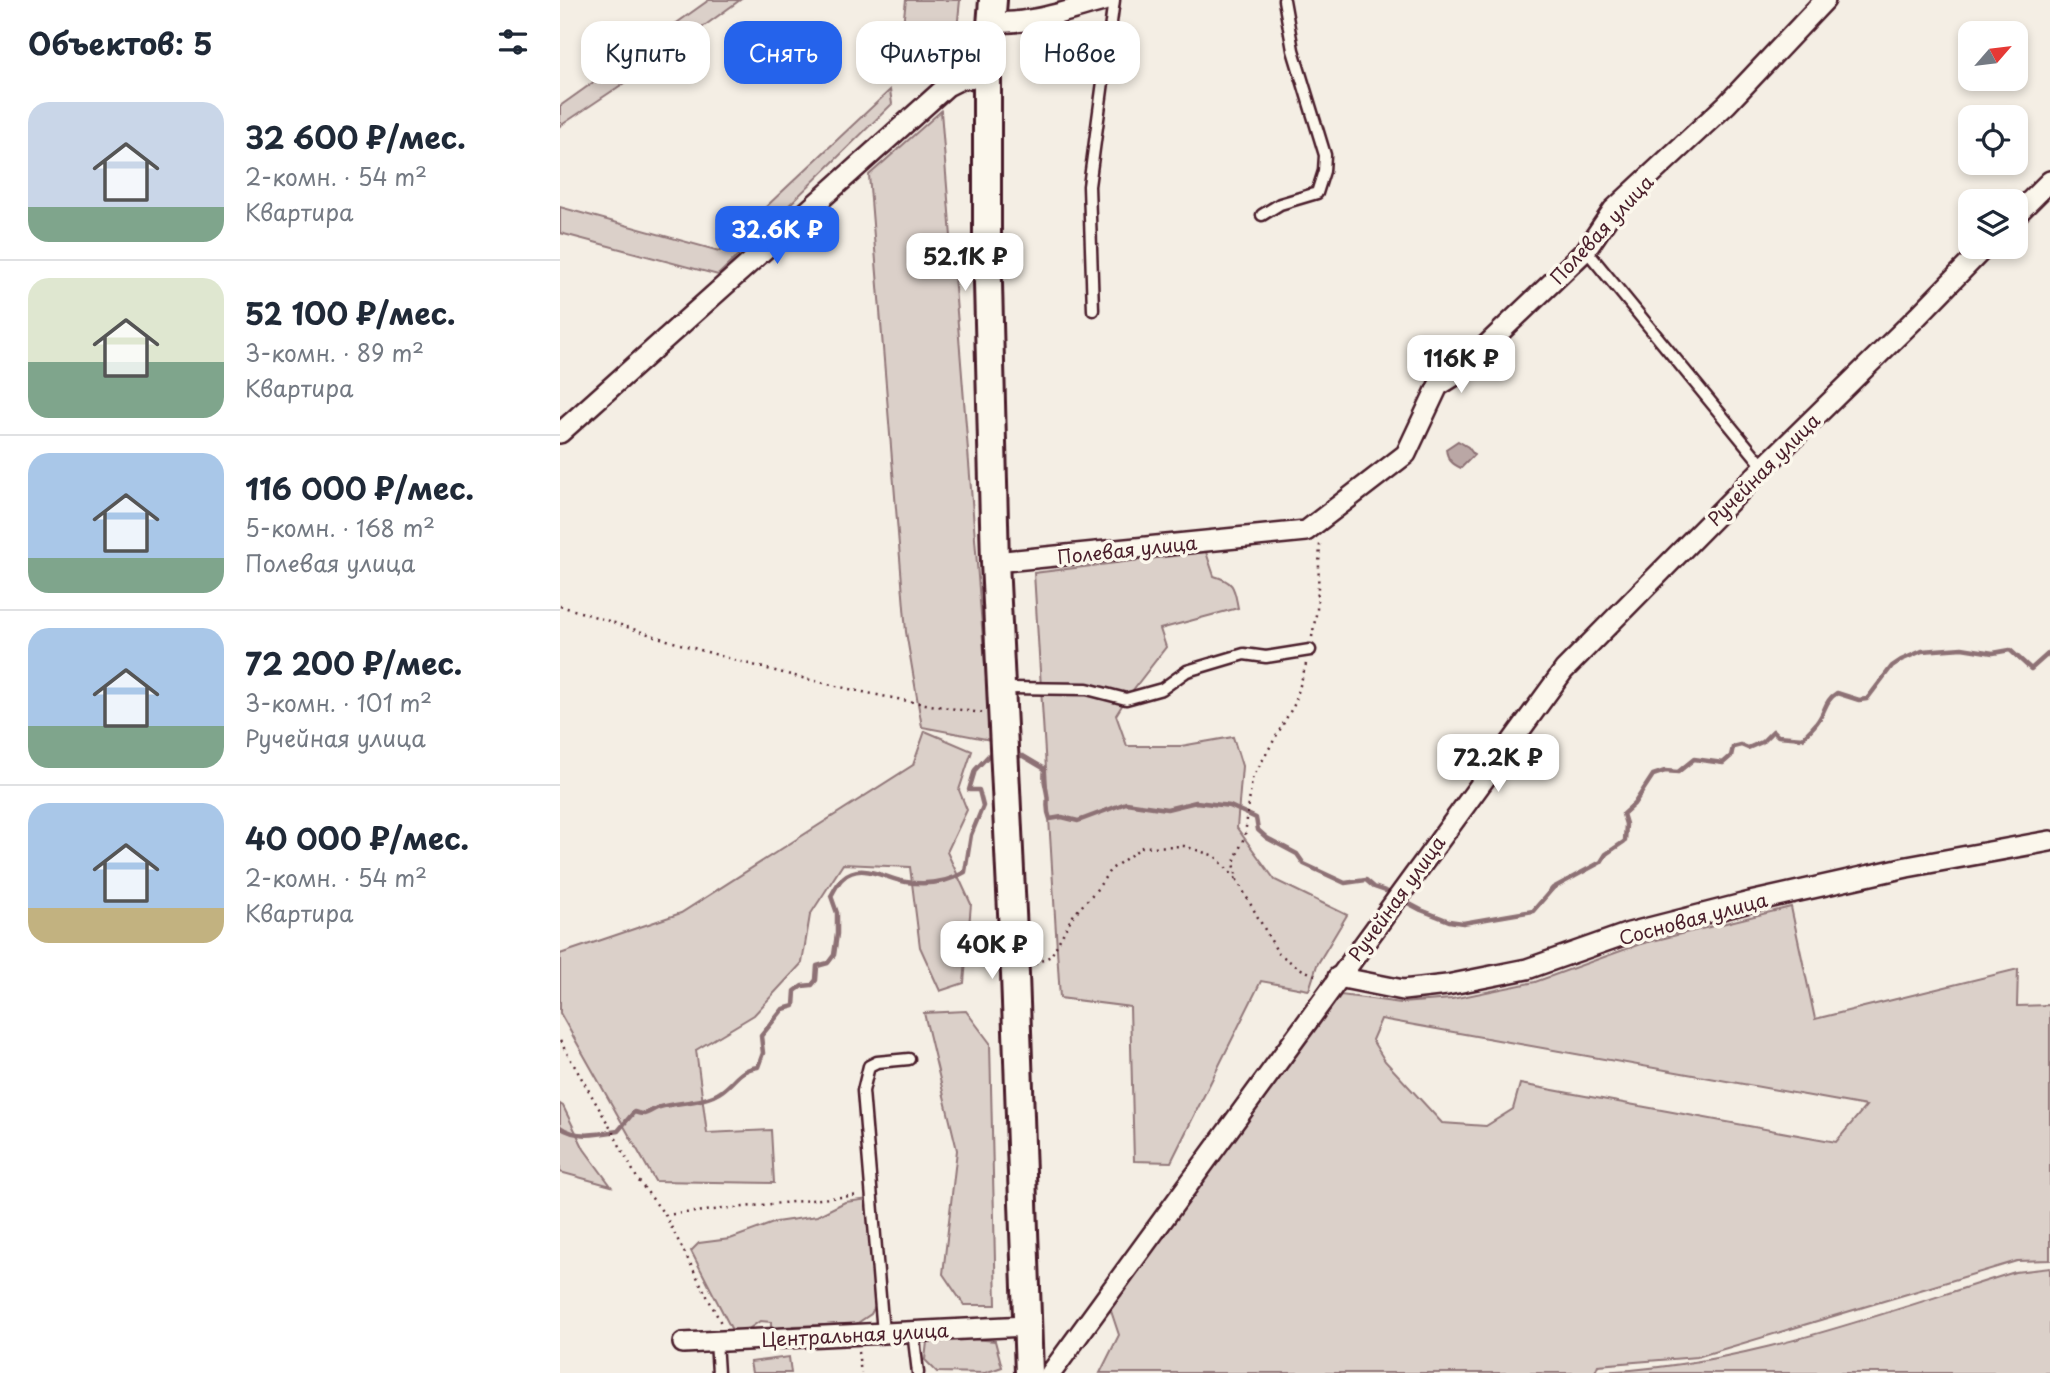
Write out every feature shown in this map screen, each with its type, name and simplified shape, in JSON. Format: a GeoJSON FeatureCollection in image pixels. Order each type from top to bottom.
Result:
{"type":"FeatureCollection","features":[{"type":"Feature","properties":{"kind":"main road"},"geometry":{"type":"LineString","coordinates":[[986,84],[995,562],[1015,974],[1029,1373]]}},
{"type":"Feature","properties":{"kind":"street"},"geometry":{"type":"LineString","coordinates":[[992,11],[1026,21],[1107,0]]}},
{"type":"Feature","properties":{"kind":"street","name":"Полевая улица"},"geometry":{"type":"LineString","coordinates":[[995,562],[1306,531],[1406,454],[1438,386],[1454,376],[1586,250],[1613,210],[1727,104],[1825,0]]}},
{"type":"Feature","properties":{"kind":"street"},"geometry":{"type":"LineString","coordinates":[[560,433],[951,84]]}},
{"type":"Feature","properties":{"kind":"street"},"geometry":{"type":"LineString","coordinates":[[2028,203],[2050,181]]}},
{"type":"Feature","properties":{"kind":"street","name":"Ручейная улица"},"geometry":{"type":"LineString","coordinates":[[1051,1373],[1564,670],[1973,259]]}},
{"type":"Feature","properties":{"kind":"street","name":"Сосновая улица"},"geometry":{"type":"LineString","coordinates":[[1336,980],[1403,990],[1447,985],[1527,969],[1629,933],[1750,902],[1908,867],[2050,842]]}},
{"type":"Feature","properties":{"kind":"street","name":"Центральная улица"},"geometry":{"type":"LineString","coordinates":[[683,1343],[1028,1326]]}},
{"type":"Feature","properties":{"kind":"lane"},"geometry":{"type":"LineString","coordinates":[[1093,310],[1089,186],[1114,0]]}},
{"type":"Feature","properties":{"kind":"lane"},"geometry":{"type":"LineString","coordinates":[[1262,215],[1280,204],[1317,192],[1324,171],[1325,155],[1293,50],[1284,0]]}},
{"type":"Feature","properties":{"kind":"lane"},"geometry":{"type":"LineString","coordinates":[[1586,250],[1764,467]]}},
{"type":"Feature","properties":{"kind":"lane"},"geometry":{"type":"LineString","coordinates":[[1002,688],[1087,689],[1126,699],[1162,689],[1187,671],[1244,654],[1266,657],[1310,650]]}},
{"type":"Feature","properties":{"kind":"lane"},"geometry":{"type":"LineString","coordinates":[[883,1333],[863,1091],[869,1066],[877,1062],[909,1059]]}},
{"type":"Feature","properties":{"kind":"lane"},"geometry":{"type":"LineString","coordinates":[[913,1331],[918,1373]]}},
{"type":"Feature","properties":{"kind":"lane"},"geometry":{"type":"LineString","coordinates":[[718,1373],[723,1341]]}},
{"type":"Feature","properties":{"kind":"path"},"geometry":{"type":"LineString","coordinates":[[1237,880],[1234,862],[1245,835],[1252,779],[1295,703],[1310,650],[1317,609],[1322,519]]}},
{"type":"Feature","properties":{"kind":"path"},"geometry":{"type":"LineString","coordinates":[[560,606],[697,649],[844,688],[1004,716]]}},
{"type":"Feature","properties":{"kind":"path"},"geometry":{"type":"LineString","coordinates":[[1015,974],[1051,956],[1072,917],[1110,870],[1142,847],[1184,846],[1215,856],[1237,880],[1278,953],[1299,968],[1336,980]]}},
{"type":"Feature","properties":{"kind":"path"},"geometry":{"type":"LineString","coordinates":[[560,1041],[638,1180],[665,1215],[723,1341]]}},
{"type":"Feature","properties":{"kind":"path"},"geometry":{"type":"LineString","coordinates":[[665,1215],[848,1197],[872,1192]]}},
{"type":"Feature","properties":{"kind":"shaded area"},"geometry":{"type":"Polygon","coordinates":[[[709,0],[740,0],[710,22],[679,21],[709,0]]]}},
{"type":"Feature","properties":{"kind":"shaded area"},"geometry":{"type":"Polygon","coordinates":[[[906,0],[960,0],[958,21],[903,21],[906,0]]]}},
{"type":"Feature","properties":{"kind":"shaded area"},"geometry":{"type":"Polygon","coordinates":[[[591,84],[623,84],[560,126],[560,106],[591,84]]]}},
{"type":"Feature","properties":{"kind":"shaded area"},"geometry":{"type":"Polygon","coordinates":[[[890,90],[892,104],[718,275],[560,233],[560,207],[719,251],[890,90]]]}},
{"type":"Feature","properties":{"kind":"shaded area"},"geometry":{"type":"Polygon","coordinates":[[[941,111],[991,740],[922,727],[906,632],[869,175],[941,111]]]}},
{"type":"Feature","properties":{"kind":"shaded area"},"geometry":{"type":"Polygon","coordinates":[[[1458,441],[1474,455],[1461,468],[1450,461],[1446,449],[1458,441]]]}},
{"type":"Feature","properties":{"kind":"shaded area"},"geometry":{"type":"Polygon","coordinates":[[[1206,552],[1214,576],[1230,583],[1238,608],[1160,629],[1166,647],[1116,715],[1127,746],[1181,746],[1233,737],[1242,766],[1237,828],[1275,880],[1347,915],[1317,965],[1309,990],[1261,981],[1171,1162],[1134,1161],[1130,1007],[1060,998],[1034,573],[1206,552]]]}},
{"type":"Feature","properties":{"kind":"shaded area"},"geometry":{"type":"Polygon","coordinates":[[[925,731],[972,751],[959,790],[967,810],[947,852],[971,904],[964,983],[940,991],[920,947],[910,867],[843,864],[810,915],[802,963],[754,1015],[696,1050],[707,1133],[771,1130],[774,1183],[655,1181],[560,1013],[560,954],[681,913],[913,765],[925,731]]]}},
{"type":"Feature","properties":{"kind":"shaded area"},"geometry":{"type":"Polygon","coordinates":[[[1791,907],[1815,1019],[2018,969],[2017,1006],[2050,1005],[2050,1260],[2017,1261],[1697,1357],[1598,1365],[1595,1372],[1703,1361],[1755,1350],[1860,1321],[2015,1272],[2050,1268],[2050,1373],[1100,1373],[1119,1335],[1110,1308],[1341,995],[1401,1003],[1452,999],[1535,982],[1640,944],[1791,907]],[[1381,1019],[1372,1040],[1385,1061],[1442,1123],[1486,1126],[1513,1109],[1520,1084],[1836,1142],[1866,1106],[1381,1019]]]}},
{"type":"Feature","properties":{"kind":"shaded area"},"geometry":{"type":"Polygon","coordinates":[[[966,1011],[990,1043],[996,1305],[964,1305],[943,1274],[957,1150],[924,1013],[966,1011]]]}},
{"type":"Feature","properties":{"kind":"shaded area"},"geometry":{"type":"Polygon","coordinates":[[[560,1104],[584,1149],[611,1186],[560,1172],[560,1104]]]}},
{"type":"Feature","properties":{"kind":"shaded area"},"geometry":{"type":"Polygon","coordinates":[[[869,1199],[878,1301],[871,1314],[856,1324],[793,1326],[787,1331],[771,1333],[771,1322],[760,1321],[747,1330],[734,1334],[691,1251],[699,1243],[730,1239],[776,1222],[817,1216],[845,1202],[869,1199]]]}},
{"type":"Feature","properties":{"kind":"shaded area"},"geometry":{"type":"Polygon","coordinates":[[[964,1338],[995,1341],[1002,1367],[985,1373],[937,1372],[925,1360],[927,1342],[964,1338]]]}},
{"type":"Feature","properties":{"kind":"shaded area"},"geometry":{"type":"Polygon","coordinates":[[[789,1357],[791,1373],[752,1373],[750,1362],[789,1357]]]}},
{"type":"Feature","properties":{"kind":"waterway"},"geometry":{"type":"LineString","coordinates":[[1404,901],[1449,921],[1463,923],[1533,911],[1553,888],[1601,862],[1606,854],[1625,841],[1626,824],[1623,814],[1634,804],[1653,775],[1665,771],[1678,772],[1694,759],[1723,763],[1731,756],[1733,747],[1741,745],[1748,748],[1762,742],[1773,731],[1778,736],[1803,738],[1837,693],[1859,700],[1867,699],[1892,666],[1922,651],[1962,648],[1993,653],[2010,650],[2031,669],[2050,652]]}},
{"type":"Feature","properties":{"kind":"waterway"},"geometry":{"type":"LineString","coordinates":[[560,1127],[581,1134],[618,1131],[634,1112],[644,1114],[660,1107],[708,1098],[722,1091],[742,1073],[758,1067],[763,1053],[761,1036],[783,1009],[794,1006],[795,991],[802,986],[812,985],[816,980],[817,966],[828,963],[834,955],[837,913],[831,896],[841,880],[850,873],[866,871],[906,882],[929,883],[951,879],[965,872],[971,835],[983,806],[979,790],[969,790],[975,770],[990,754],[995,754]]}},
{"type":"Feature","properties":{"kind":"waterway"},"geometry":{"type":"LineString","coordinates":[[1014,756],[1023,756],[1045,769],[1050,819],[1062,817],[1078,821],[1126,803],[1167,809],[1196,802],[1230,806],[1256,818],[1258,830],[1297,854],[1304,864],[1345,883],[1366,880],[1374,887],[1394,894]]}}]}
